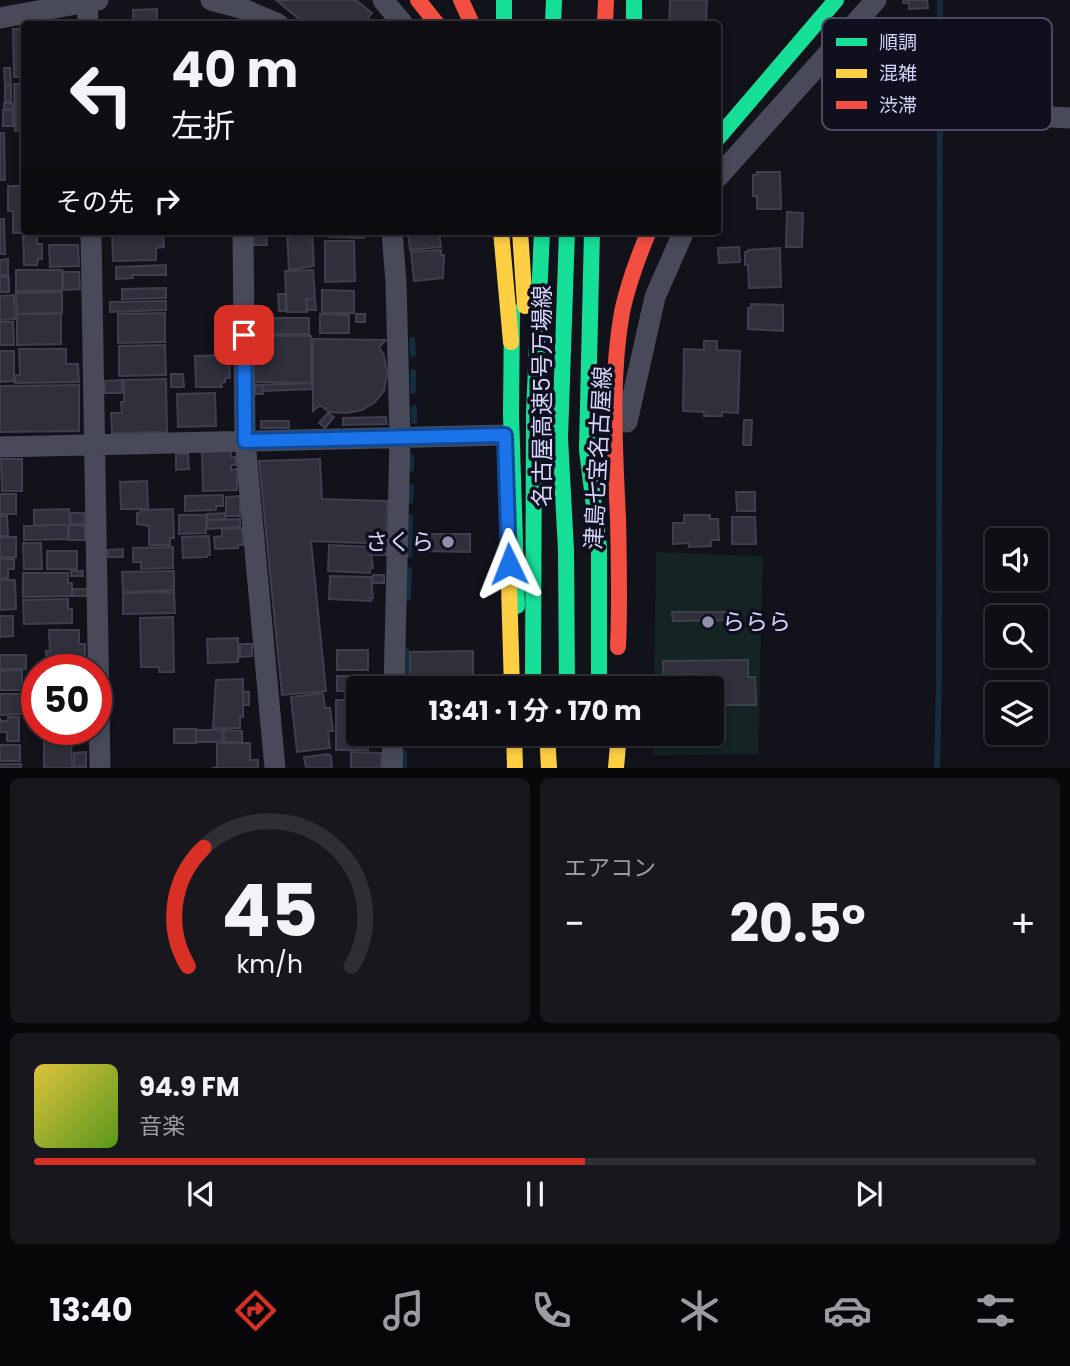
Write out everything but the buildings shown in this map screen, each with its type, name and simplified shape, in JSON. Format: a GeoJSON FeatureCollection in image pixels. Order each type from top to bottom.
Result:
{"type":"FeatureCollection","features":[{"type":"Feature","properties":{"kind":"main road"},"geometry":{"type":"LineString","coordinates":[[418,0],[435,21]]}},
{"type":"Feature","properties":{"kind":"main road"},"geometry":{"type":"LineString","coordinates":[[461,0],[471,21]]}},
{"type":"Feature","properties":{"kind":"main road"},"geometry":{"type":"LineString","coordinates":[[504,0],[504,21]]}},
{"type":"Feature","properties":{"kind":"main road"},"geometry":{"type":"LineString","coordinates":[[553,21],[554,0]]}},
{"type":"Feature","properties":{"kind":"main road"},"geometry":{"type":"LineString","coordinates":[[605,21],[606,0]]}},
{"type":"Feature","properties":{"kind":"main road"},"geometry":{"type":"LineString","coordinates":[[634,0],[634,21]]}},
{"type":"Feature","properties":{"kind":"main road"},"geometry":{"type":"LineString","coordinates":[[721,134],[836,0]]}},
{"type":"Feature","properties":{"kind":"main road"},"geometry":{"type":"LineString","coordinates":[[504,235],[511,342]]}},
{"type":"Feature","properties":{"kind":"main road"},"geometry":{"type":"LineString","coordinates":[[504,235],[505,435],[513,676]]}},
{"type":"Feature","properties":{"kind":"main road"},"geometry":{"type":"LineString","coordinates":[[513,235],[512,492],[520,676]]}},
{"type":"Feature","properties":{"kind":"main road"},"geometry":{"type":"LineString","coordinates":[[520,235],[539,445],[546,676]]}},
{"type":"Feature","properties":{"kind":"main road","name":"名古屋高速5号万場線"},"geometry":{"type":"LineString","coordinates":[[533,676],[534,413],[542,235]]}},
{"type":"Feature","properties":{"kind":"main road","name":"名古屋高速5号万場線"},"geometry":{"type":"LineString","coordinates":[[566,235],[560,438],[566,550],[567,676]]}},
{"type":"Feature","properties":{"kind":"main road"},"geometry":{"type":"LineString","coordinates":[[592,235],[587,450],[599,547],[599,676]]}},
{"type":"Feature","properties":{"kind":"main road","name":"津島七宝名古屋線"},"geometry":{"type":"LineString","coordinates":[[612,676],[631,235]]}},
{"type":"Feature","properties":{"kind":"main road"},"geometry":{"type":"LineString","coordinates":[[618,661],[619,561],[614,450],[616,370],[625,301],[634,265],[647,235]]}},
{"type":"Feature","properties":{"kind":"main road"},"geometry":{"type":"LineString","coordinates":[[514,746],[515,768]]}},
{"type":"Feature","properties":{"kind":"main road"},"geometry":{"type":"LineString","coordinates":[[525,746],[526,768]]}},
{"type":"Feature","properties":{"kind":"main road"},"geometry":{"type":"LineString","coordinates":[[533,746],[533,768]]}},
{"type":"Feature","properties":{"kind":"main road"},"geometry":{"type":"LineString","coordinates":[[548,746],[549,768]]}},
{"type":"Feature","properties":{"kind":"main road"},"geometry":{"type":"LineString","coordinates":[[607,768],[608,746]]}},
{"type":"Feature","properties":{"kind":"main road"},"geometry":{"type":"LineString","coordinates":[[616,768],[617,746]]}},
{"type":"Feature","properties":{"kind":"street"},"geometry":{"type":"LineString","coordinates":[[0,18],[91,0],[88,21]]}},
{"type":"Feature","properties":{"kind":"street"},"geometry":{"type":"LineString","coordinates":[[211,0],[241,16],[264,21]]}},
{"type":"Feature","properties":{"kind":"street"},"geometry":{"type":"LineString","coordinates":[[383,0],[400,21]]}},
{"type":"Feature","properties":{"kind":"street"},"geometry":{"type":"LineString","coordinates":[[860,18],[876,0]]}},
{"type":"Feature","properties":{"kind":"street"},"geometry":{"type":"LineString","coordinates":[[721,174],[822,60]]}},
{"type":"Feature","properties":{"kind":"street"},"geometry":{"type":"LineString","coordinates":[[1052,117],[1070,118]]}},
{"type":"Feature","properties":{"kind":"street"},"geometry":{"type":"LineString","coordinates":[[91,235],[100,768]]}},
{"type":"Feature","properties":{"kind":"street"},"geometry":{"type":"LineString","coordinates":[[243,235],[245,441],[275,768]]}},
{"type":"Feature","properties":{"kind":"street"},"geometry":{"type":"LineString","coordinates":[[392,235],[400,438],[394,676]]}},
{"type":"Feature","properties":{"kind":"street"},"geometry":{"type":"LineString","coordinates":[[622,450],[650,310],[682,235]]}},
{"type":"Feature","properties":{"kind":"street"},"geometry":{"type":"LineString","coordinates":[[0,447],[505,435]]}},
{"type":"Feature","properties":{"kind":"street"},"geometry":{"type":"LineString","coordinates":[[392,768],[393,746]]}},
{"type":"Feature","properties":{"kind":"shaded area","name":"ららら"},"geometry":{"type":"Polygon","coordinates":[[[656,552],[763,556],[758,754],[653,755],[653,746],[724,746],[724,676],[654,676],[656,552]]]}},
{"type":"Feature","properties":{"kind":"waterway"},"geometry":{"type":"LineString","coordinates":[[940,0],[940,18]]}},
{"type":"Feature","properties":{"kind":"waterway"},"geometry":{"type":"LineString","coordinates":[[937,768],[940,130]]}},
{"type":"Feature","properties":{"kind":"waterway"},"geometry":{"type":"LineString","coordinates":[[412,340],[413,354]]}},
{"type":"Feature","properties":{"kind":"waterway"},"geometry":{"type":"LineString","coordinates":[[413,372],[413,391]]}},
{"type":"Feature","properties":{"kind":"waterway"},"geometry":{"type":"LineString","coordinates":[[414,408],[414,421]]}},
{"type":"Feature","properties":{"kind":"waterway"},"geometry":{"type":"LineString","coordinates":[[411,457],[411,469]]}},
{"type":"Feature","properties":{"kind":"waterway"},"geometry":{"type":"LineString","coordinates":[[410,501],[411,487]]}},
{"type":"Feature","properties":{"kind":"waterway"},"geometry":{"type":"LineString","coordinates":[[409,555],[410,517]]}},
{"type":"Feature","properties":{"kind":"waterway"},"geometry":{"type":"LineString","coordinates":[[408,598],[409,570]]}},
{"type":"Feature","properties":{"kind":"waterway"},"geometry":{"type":"LineString","coordinates":[[406,650],[406,676]]}},
{"type":"Feature","properties":{"kind":"waterway"},"geometry":{"type":"LineString","coordinates":[[404,753],[404,768]]}},
{"type":"Feature","properties":{"kind":"traffic: fast"},"geometry":{"type":"LineString","coordinates":[[504,0],[504,21]]}},
{"type":"Feature","properties":{"kind":"traffic: fast"},"geometry":{"type":"LineString","coordinates":[[553,21],[554,0]]}},
{"type":"Feature","properties":{"kind":"traffic: fast"},"geometry":{"type":"LineString","coordinates":[[634,0],[634,21]]}},
{"type":"Feature","properties":{"kind":"traffic: fast"},"geometry":{"type":"LineString","coordinates":[[721,134],[836,0]]}},
{"type":"Feature","properties":{"kind":"traffic: fast"},"geometry":{"type":"LineString","coordinates":[[533,676],[534,413],[542,235]]}},
{"type":"Feature","properties":{"kind":"traffic: fast"},"geometry":{"type":"LineString","coordinates":[[567,235],[560,438],[566,550],[567,676]]}},
{"type":"Feature","properties":{"kind":"traffic: fast"},"geometry":{"type":"LineString","coordinates":[[592,235],[587,450],[599,547],[599,676]]}},
{"type":"Feature","properties":{"kind":"traffic: fast"},"geometry":{"type":"LineString","coordinates":[[512,311],[511,414],[517,606]]}},
{"type":"Feature","properties":{"kind":"traffic: slow"},"geometry":{"type":"LineString","coordinates":[[501,235],[511,342]]}},
{"type":"Feature","properties":{"kind":"traffic: slow"},"geometry":{"type":"LineString","coordinates":[[520,235],[525,306]]}},
{"type":"Feature","properties":{"kind":"traffic: slow"},"geometry":{"type":"LineString","coordinates":[[509,586],[512,676]]}},
{"type":"Feature","properties":{"kind":"traffic: slow"},"geometry":{"type":"LineString","coordinates":[[514,746],[515,768]]}},
{"type":"Feature","properties":{"kind":"traffic: slow"},"geometry":{"type":"LineString","coordinates":[[548,746],[549,768]]}},
{"type":"Feature","properties":{"kind":"traffic: slow"},"geometry":{"type":"LineString","coordinates":[[616,768],[618,746]]}},
{"type":"Feature","properties":{"kind":"traffic: jam"},"geometry":{"type":"LineString","coordinates":[[418,0],[435,21]]}},
{"type":"Feature","properties":{"kind":"traffic: jam"},"geometry":{"type":"LineString","coordinates":[[461,0],[471,21]]}},
{"type":"Feature","properties":{"kind":"traffic: jam"},"geometry":{"type":"LineString","coordinates":[[605,21],[606,0]]}},
{"type":"Feature","properties":{"kind":"traffic: jam"},"geometry":{"type":"LineString","coordinates":[[618,647],[619,567],[614,415],[616,363],[624,302],[648,235]]}},
{"type":"Feature","properties":{"kind":"place","name":"さくら"},"geometry":{"type":"Point","coordinates":[448,542]}},
{"type":"Feature","properties":{"kind":"place","name":"ららら"},"geometry":{"type":"Point","coordinates":[708,622]}},
{"type":"Feature","properties":{"kind":"route"},"geometry":{"type":"LineString","coordinates":[[244,335],[245,441],[505,435],[509,564]]}}]}
